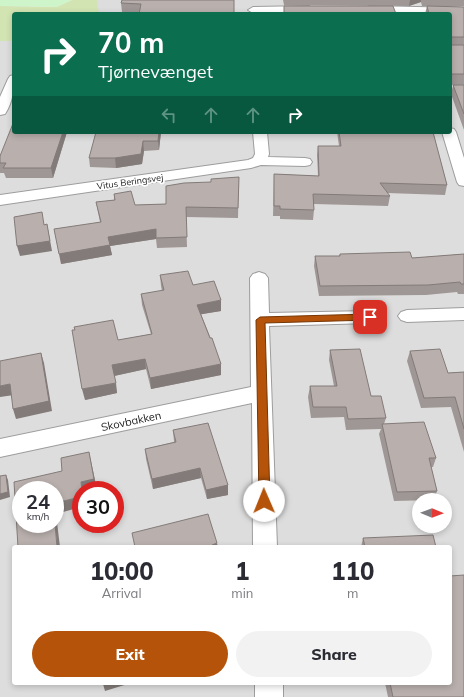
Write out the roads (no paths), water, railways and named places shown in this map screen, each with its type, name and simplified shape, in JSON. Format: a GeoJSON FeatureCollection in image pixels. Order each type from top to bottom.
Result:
{"type":"FeatureCollection","features":[{"type":"Feature","properties":{"kind":"street"},"geometry":{"type":"LineString","coordinates":[[358,9],[464,4]]}},
{"type":"Feature","properties":{"kind":"street"},"geometry":{"type":"LineString","coordinates":[[410,7],[464,11]]}},
{"type":"Feature","properties":{"kind":"street"},"geometry":{"type":"LineString","coordinates":[[253,8],[321,9]]}},
{"type":"Feature","properties":{"kind":"street"},"geometry":{"type":"LineString","coordinates":[[0,111],[12,84]]}},
{"type":"Feature","properties":{"kind":"street"},"geometry":{"type":"LineString","coordinates":[[452,89],[464,89]]}},
{"type":"Feature","properties":{"kind":"street"},"geometry":{"type":"LineString","coordinates":[[452,133],[464,134]]}},
{"type":"Feature","properties":{"kind":"street"},"geometry":{"type":"LineString","coordinates":[[259,161],[262,154],[260,134]]}},
{"type":"Feature","properties":{"kind":"street"},"geometry":{"type":"LineString","coordinates":[[449,134],[464,182]]}},
{"type":"Feature","properties":{"kind":"street","name":"Vitus Beringsvej"},"geometry":{"type":"LineString","coordinates":[[0,200],[251,164],[259,161],[305,162]]}},
{"type":"Feature","properties":{"kind":"street"},"geometry":{"type":"LineString","coordinates":[[259,278],[265,545]]}},
{"type":"Feature","properties":{"kind":"street"},"geometry":{"type":"LineString","coordinates":[[407,316],[464,314]]}},
{"type":"Feature","properties":{"kind":"street"},"geometry":{"type":"LineString","coordinates":[[260,320],[370,317]]}},
{"type":"Feature","properties":{"kind":"street","name":"Skovbakken"},"geometry":{"type":"LineString","coordinates":[[0,448],[261,393]]}},
{"type":"Feature","properties":{"kind":"street"},"geometry":{"type":"LineString","coordinates":[[269,685],[269,697]]}}]}
